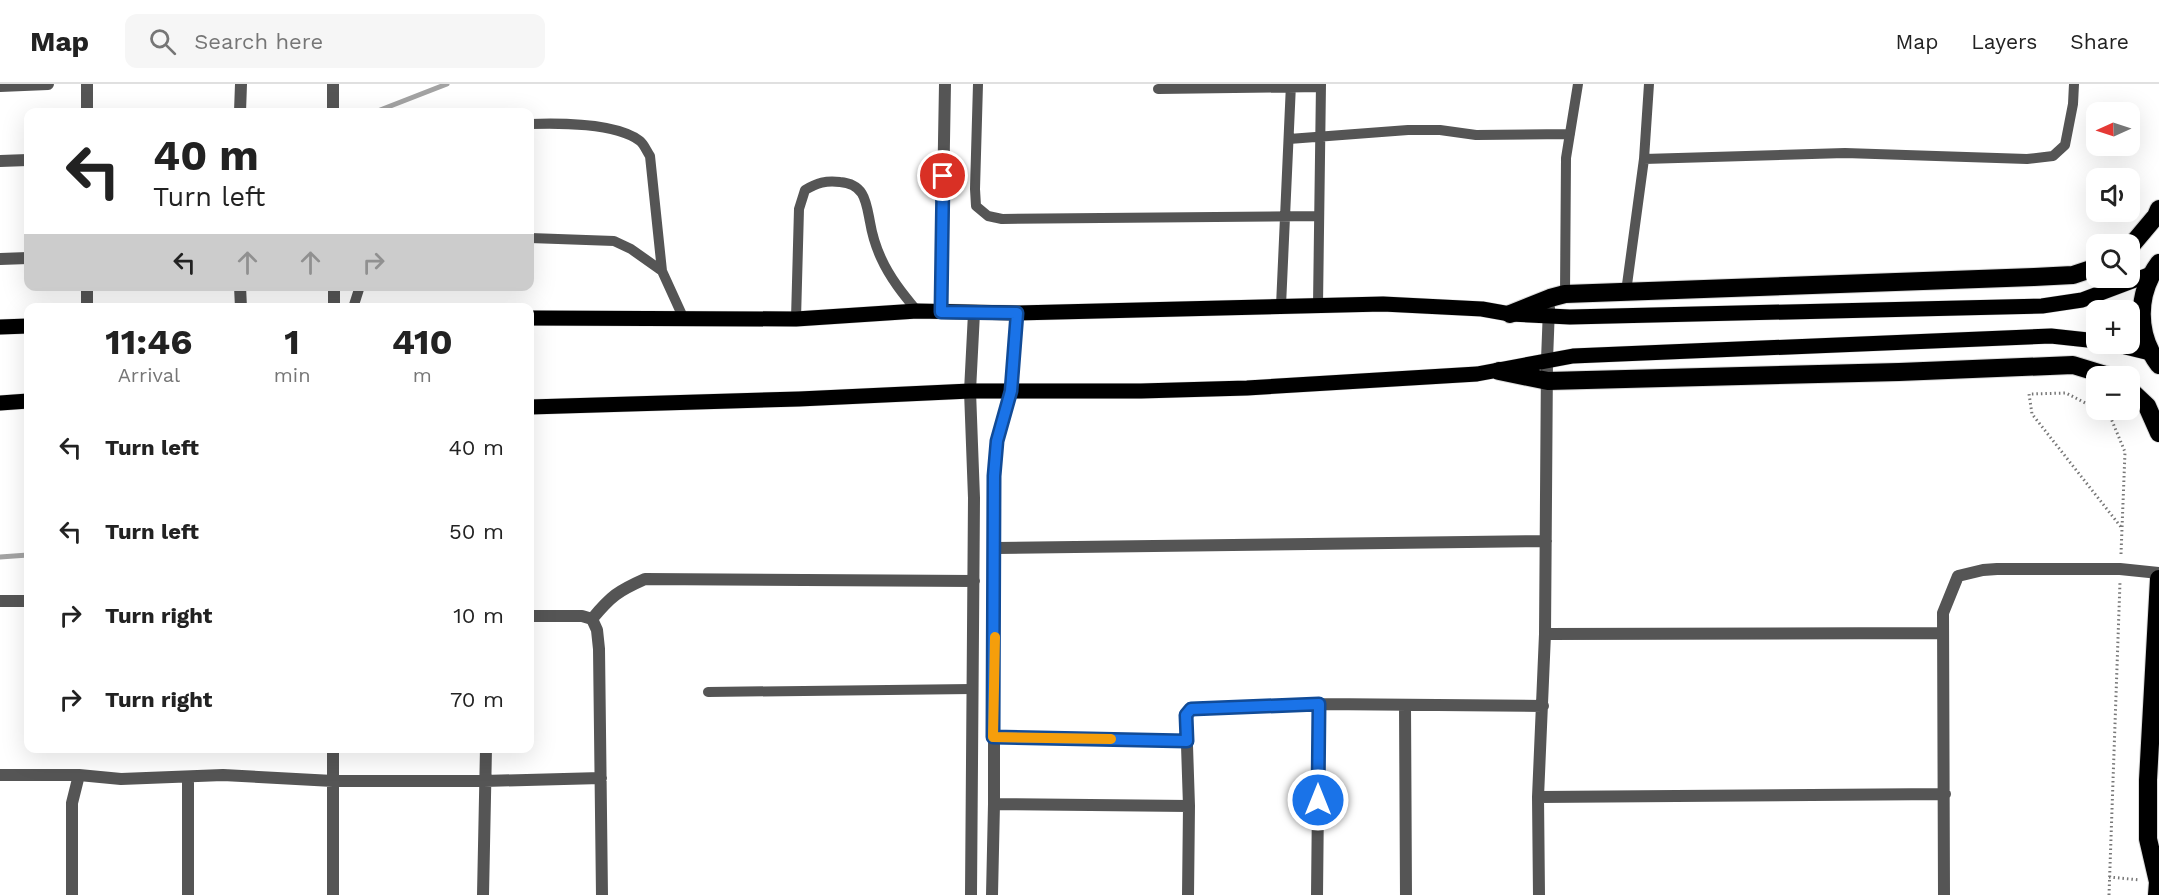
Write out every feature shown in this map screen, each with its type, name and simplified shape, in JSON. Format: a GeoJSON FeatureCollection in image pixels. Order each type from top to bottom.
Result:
{"type":"FeatureCollection","features":[{"type":"Feature","properties":{"kind":"highway"},"geometry":{"type":"LineString","coordinates":[[2140,235],[2159,209]]}},
{"type":"Feature","properties":{"kind":"highway"},"geometry":{"type":"LineString","coordinates":[[2154,359],[2143,334],[2141,313],[2143,293],[2155,268]]}},
{"type":"Feature","properties":{"kind":"highway"},"geometry":{"type":"LineString","coordinates":[[1510,314],[1555,303],[1626,292],[2034,277],[2073,275],[2086,271]]}},
{"type":"Feature","properties":{"kind":"highway"},"geometry":{"type":"LineString","coordinates":[[1499,371],[1548,381],[1899,372],[2062,365],[2086,369]]}},
{"type":"Feature","properties":{"kind":"highway"},"geometry":{"type":"LineString","coordinates":[[2140,399],[2147,406],[2159,433]]}},
{"type":"Feature","properties":{"kind":"highway"},"geometry":{"type":"LineString","coordinates":[[2158,885],[2148,839],[2148,780],[2159,579]]}},
{"type":"Feature","properties":{"kind":"main road"},"geometry":{"type":"LineString","coordinates":[[1555,303],[1570,317],[2042,306],[2082,300],[2155,268]]}},
{"type":"Feature","properties":{"kind":"main road"},"geometry":{"type":"LineString","coordinates":[[534,318],[796,319],[917,311],[1017,313],[1318,305],[1411,305],[1482,309],[1510,314]]}},
{"type":"Feature","properties":{"kind":"main road"},"geometry":{"type":"LineString","coordinates":[[0,327],[24,326]]}},
{"type":"Feature","properties":{"kind":"main road"},"geometry":{"type":"LineString","coordinates":[[534,407],[970,391],[1198,390],[1477,374],[1573,356],[2050,336],[2086,341]]}},
{"type":"Feature","properties":{"kind":"main road"},"geometry":{"type":"LineString","coordinates":[[0,403],[24,401]]}},
{"type":"Feature","properties":{"kind":"street"},"geometry":{"type":"LineString","coordinates":[[0,86],[48,84]]}},
{"type":"Feature","properties":{"kind":"street"},"geometry":{"type":"LineString","coordinates":[[87,84],[87,108]]}},
{"type":"Feature","properties":{"kind":"street"},"geometry":{"type":"LineString","coordinates":[[240,108],[241,84]]}},
{"type":"Feature","properties":{"kind":"street"},"geometry":{"type":"LineString","coordinates":[[333,84],[333,108]]}},
{"type":"Feature","properties":{"kind":"street"},"geometry":{"type":"LineString","coordinates":[[941,312],[945,84]]}},
{"type":"Feature","properties":{"kind":"street"},"geometry":{"type":"LineString","coordinates":[[0,161],[24,160]]}},
{"type":"Feature","properties":{"kind":"street"},"geometry":{"type":"LineString","coordinates":[[0,259],[24,258]]}},
{"type":"Feature","properties":{"kind":"street"},"geometry":{"type":"LineString","coordinates":[[1539,895],[1539,797],[1545,634],[1547,360],[1555,303]]}},
{"type":"Feature","properties":{"kind":"street"},"geometry":{"type":"LineString","coordinates":[[971,895],[974,498],[970,391],[974,313]]}},
{"type":"Feature","properties":{"kind":"street"},"geometry":{"type":"LineString","coordinates":[[992,895],[996,548],[994,476],[997,441],[1011,391],[1017,313]]}},
{"type":"Feature","properties":{"kind":"street"},"geometry":{"type":"LineString","coordinates":[[996,548],[1546,541]]}},
{"type":"Feature","properties":{"kind":"street"},"geometry":{"type":"LineString","coordinates":[[1944,895],[1943,613],[1958,576],[1990,570],[2120,569],[2159,573]]}},
{"type":"Feature","properties":{"kind":"street"},"geometry":{"type":"LineString","coordinates":[[592,619],[608,599],[620,590],[645,579],[974,581]]}},
{"type":"Feature","properties":{"kind":"street"},"geometry":{"type":"LineString","coordinates":[[0,602],[24,601]]}},
{"type":"Feature","properties":{"kind":"street"},"geometry":{"type":"LineString","coordinates":[[534,616],[582,616],[592,619],[597,630],[600,649],[602,895]]}},
{"type":"Feature","properties":{"kind":"street"},"geometry":{"type":"LineString","coordinates":[[1545,634],[1943,633]]}},
{"type":"Feature","properties":{"kind":"street"},"geometry":{"type":"LineString","coordinates":[[1188,895],[1189,806],[1186,715],[1191,709],[1319,704],[1543,706]]}},
{"type":"Feature","properties":{"kind":"street"},"geometry":{"type":"LineString","coordinates":[[1317,895],[1319,704]]}},
{"type":"Feature","properties":{"kind":"street"},"geometry":{"type":"LineString","coordinates":[[1405,705],[1406,895]]}},
{"type":"Feature","properties":{"kind":"street"},"geometry":{"type":"LineString","coordinates":[[993,737],[1187,741]]}},
{"type":"Feature","properties":{"kind":"street"},"geometry":{"type":"LineString","coordinates":[[333,753],[333,895]]}},
{"type":"Feature","properties":{"kind":"street"},"geometry":{"type":"LineString","coordinates":[[483,895],[486,753]]}},
{"type":"Feature","properties":{"kind":"street"},"geometry":{"type":"LineString","coordinates":[[0,775],[79,775],[121,779],[223,775],[333,781],[601,778]]}},
{"type":"Feature","properties":{"kind":"street"},"geometry":{"type":"LineString","coordinates":[[72,895],[72,803],[79,775]]}},
{"type":"Feature","properties":{"kind":"street"},"geometry":{"type":"LineString","coordinates":[[188,777],[188,895]]}},
{"type":"Feature","properties":{"kind":"street"},"geometry":{"type":"LineString","coordinates":[[1539,797],[1945,794]]}},
{"type":"Feature","properties":{"kind":"street"},"geometry":{"type":"LineString","coordinates":[[994,804],[1189,806]]}},
{"type":"Feature","properties":{"kind":"lane"},"geometry":{"type":"LineString","coordinates":[[978,84],[976,206],[988,216],[1013,219],[1319,216]]}},
{"type":"Feature","properties":{"kind":"lane"},"geometry":{"type":"LineString","coordinates":[[1555,303],[1569,134],[1578,84]]}},
{"type":"Feature","properties":{"kind":"lane"},"geometry":{"type":"LineString","coordinates":[[1626,292],[1644,159],[1649,84]]}},
{"type":"Feature","properties":{"kind":"lane"},"geometry":{"type":"LineString","coordinates":[[1644,159],[1845,153],[2027,159],[2053,156],[2065,145],[2074,84]]}},
{"type":"Feature","properties":{"kind":"lane"},"geometry":{"type":"LineString","coordinates":[[1281,306],[1291,85]]}},
{"type":"Feature","properties":{"kind":"lane"},"geometry":{"type":"LineString","coordinates":[[1158,89],[1321,86],[1318,305]]}},
{"type":"Feature","properties":{"kind":"lane"},"geometry":{"type":"LineString","coordinates":[[534,124],[554,123],[608,128],[640,141],[650,156],[662,271],[683,317]]}},
{"type":"Feature","properties":{"kind":"lane"},"geometry":{"type":"LineString","coordinates":[[1289,139],[1408,130],[1440,130],[1476,135],[1569,134]]}},
{"type":"Feature","properties":{"kind":"lane"},"geometry":{"type":"LineString","coordinates":[[796,319],[799,208],[805,190],[818,183],[832,181],[850,183],[867,201],[870,224],[880,256],[891,278],[917,311]]}},
{"type":"Feature","properties":{"kind":"lane"},"geometry":{"type":"LineString","coordinates":[[534,238],[614,242],[631,249],[662,271]]}},
{"type":"Feature","properties":{"kind":"lane"},"geometry":{"type":"LineString","coordinates":[[708,692],[972,689]]}},
{"type":"Feature","properties":{"kind":"path"},"geometry":{"type":"LineString","coordinates":[[2086,403],[2066,393],[2029,394],[2032,414],[2122,528]]}},
{"type":"Feature","properties":{"kind":"path"},"geometry":{"type":"LineString","coordinates":[[2109,895],[2125,452],[2112,420]]}},
{"type":"Feature","properties":{"kind":"path"},"geometry":{"type":"LineString","coordinates":[[2109,878],[2158,885]]}},
{"type":"Feature","properties":{"kind":"waterway"},"geometry":{"type":"LineString","coordinates":[[385,108],[447,84]]}},
{"type":"Feature","properties":{"kind":"waterway"},"geometry":{"type":"LineString","coordinates":[[0,557],[24,555]]}},
{"type":"Feature","properties":{"kind":"slow traffic"},"geometry":{"type":"LineString","coordinates":[[995,637],[993,737],[1111,739]]}},
{"type":"Feature","properties":{"kind":"route"},"geometry":{"type":"LineString","coordinates":[[943,176],[941,312],[1017,313],[1011,391],[997,441],[994,476],[996,548],[993,737],[1187,741],[1186,715],[1191,709],[1319,704],[1318,800]]}}]}
